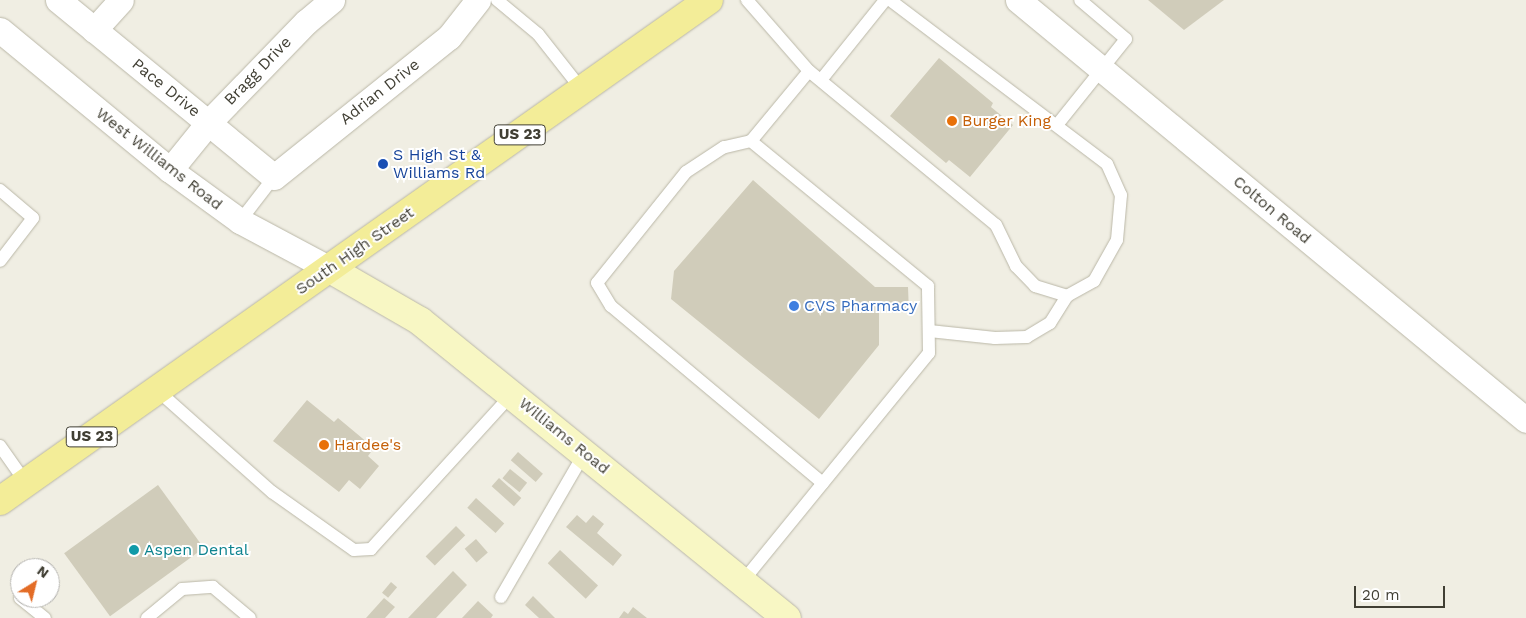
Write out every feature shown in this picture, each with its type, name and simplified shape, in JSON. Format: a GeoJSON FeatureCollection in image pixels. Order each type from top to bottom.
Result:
{"type":"FeatureCollection","features":[{"type":"Feature","properties":{"kind":"main road","name":"South High Street"},"geometry":{"type":"LineString","coordinates":[[0,501],[709,0]]}},
{"type":"Feature","properties":{"kind":"main road","name":"Williams Road"},"geometry":{"type":"LineString","coordinates":[[330,269],[420,321],[585,452],[787,618]]}},
{"type":"Feature","properties":{"kind":"street","name":"Pace Drive"},"geometry":{"type":"LineString","coordinates":[[58,0],[274,177]]}},
{"type":"Feature","properties":{"kind":"street"},"geometry":{"type":"LineString","coordinates":[[94,30],[121,0]]}},
{"type":"Feature","properties":{"kind":"street","name":"Bragg Drive"},"geometry":{"type":"LineString","coordinates":[[170,170],[208,123],[306,22],[332,0]]}},
{"type":"Feature","properties":{"kind":"street","name":"Adrian Drive"},"geometry":{"type":"LineString","coordinates":[[274,177],[449,37],[478,0]]}},
{"type":"Feature","properties":{"kind":"street","name":"Colton Road"},"geometry":{"type":"LineString","coordinates":[[1018,0],[1526,420]]}},
{"type":"Feature","properties":{"kind":"street","name":"West Williams Road"},"geometry":{"type":"LineString","coordinates":[[0,30],[170,170],[240,222],[330,269]]}},
{"type":"Feature","properties":{"kind":"lane"},"geometry":{"type":"LineString","coordinates":[[497,0],[538,34],[582,90]]}},
{"type":"Feature","properties":{"kind":"lane"},"geometry":{"type":"LineString","coordinates":[[747,0],[810,71],[996,225],[1016,266],[1035,286],[1067,296]]}},
{"type":"Feature","properties":{"kind":"lane"},"geometry":{"type":"LineString","coordinates":[[820,80],[885,0]]}},
{"type":"Feature","properties":{"kind":"lane"},"geometry":{"type":"LineString","coordinates":[[890,0],[1057,124],[1107,164],[1121,195],[1117,240],[1094,281],[1067,296],[1050,323],[1027,337],[994,338],[929,331]]}},
{"type":"Feature","properties":{"kind":"lane"},"geometry":{"type":"LineString","coordinates":[[1057,124],[1126,39],[1080,0]]}},
{"type":"Feature","properties":{"kind":"lane"},"geometry":{"type":"LineString","coordinates":[[810,71],[751,141],[724,147],[686,172],[597,283],[610,306],[823,483]]}},
{"type":"Feature","properties":{"kind":"lane"},"geometry":{"type":"LineString","coordinates":[[743,582],[929,353],[928,286],[751,141]]}},
{"type":"Feature","properties":{"kind":"lane"},"geometry":{"type":"LineString","coordinates":[[240,222],[274,177]]}},
{"type":"Feature","properties":{"kind":"lane"},"geometry":{"type":"LineString","coordinates":[[0,190],[33,218],[0,261]]}},
{"type":"Feature","properties":{"kind":"lane"},"geometry":{"type":"LineString","coordinates":[[157,390],[272,492],[354,550],[371,549],[512,394]]}},
{"type":"Feature","properties":{"kind":"lane"},"geometry":{"type":"LineString","coordinates":[[0,446],[26,483]]}},
{"type":"Feature","properties":{"kind":"lane"},"geometry":{"type":"LineString","coordinates":[[501,597],[585,452]]}},
{"type":"Feature","properties":{"kind":"lane"},"geometry":{"type":"LineString","coordinates":[[147,618],[182,589],[212,588],[250,618]]}},
{"type":"Feature","properties":{"kind":"lane"},"geometry":{"type":"LineString","coordinates":[[32,608],[45,618]]}},
{"type":"Feature","properties":{"kind":"building"},"geometry":{"type":"Polygon","coordinates":[[[1148,0],[1224,0],[1184,30],[1148,0]]]}},
{"type":"Feature","properties":{"kind":"building","name":"Burger King"},"geometry":{"type":"Polygon","coordinates":[[[939,58],[993,103],[991,107],[1013,125],[970,177],[949,160],[946,163],[890,116],[939,58]]]}},
{"type":"Feature","properties":{"kind":"building","name":"CVS Pharmacy"},"geometry":{"type":"Polygon","coordinates":[[[753,180],[875,287],[908,287],[909,312],[879,313],[879,345],[819,419],[671,299],[674,271],[753,180]]]}},
{"type":"Feature","properties":{"kind":"building","name":"Hardee's"},"geometry":{"type":"Polygon","coordinates":[[[307,400],[334,422],[338,418],[374,448],[368,456],[379,466],[360,489],[349,480],[339,492],[273,441],[307,400]]]}},
{"type":"Feature","properties":{"kind":"building"},"geometry":{"type":"Polygon","coordinates":[[[518,452],[543,474],[536,482],[511,460],[518,452]]]}},
{"type":"Feature","properties":{"kind":"building"},"geometry":{"type":"Polygon","coordinates":[[[510,469],[527,483],[520,492],[502,478],[510,469]]]}},
{"type":"Feature","properties":{"kind":"building"},"geometry":{"type":"Polygon","coordinates":[[[499,478],[521,498],[514,506],[492,486],[499,478]]]}},
{"type":"Feature","properties":{"kind":"building","name":"Aspen Dental"},"geometry":{"type":"Polygon","coordinates":[[[158,485],[204,548],[110,616],[64,553],[158,485]]]}},
{"type":"Feature","properties":{"kind":"building"},"geometry":{"type":"Polygon","coordinates":[[[476,498],[504,523],[496,533],[467,508],[476,498]]]}},
{"type":"Feature","properties":{"kind":"building"},"geometry":{"type":"Polygon","coordinates":[[[577,515],[586,523],[593,515],[604,524],[597,533],[622,555],[613,566],[566,527],[577,515]]]}},
{"type":"Feature","properties":{"kind":"building"},"geometry":{"type":"Polygon","coordinates":[[[456,526],[465,535],[435,566],[426,556],[456,526]]]}},
{"type":"Feature","properties":{"kind":"building"},"geometry":{"type":"Polygon","coordinates":[[[476,539],[488,553],[476,562],[465,549],[476,539]]]}},
{"type":"Feature","properties":{"kind":"building"},"geometry":{"type":"Polygon","coordinates":[[[560,550],[598,585],[586,599],[548,563],[560,550]]]}},
{"type":"Feature","properties":{"kind":"building"},"geometry":{"type":"Polygon","coordinates":[[[453,571],[467,585],[436,618],[408,618],[453,571]]]}},
{"type":"Feature","properties":{"kind":"building"},"geometry":{"type":"Polygon","coordinates":[[[391,582],[397,587],[388,598],[382,593],[391,582]]]}},
{"type":"Feature","properties":{"kind":"building"},"geometry":{"type":"Polygon","coordinates":[[[533,596],[555,618],[539,618],[525,605],[533,596]]]}},
{"type":"Feature","properties":{"kind":"building"},"geometry":{"type":"Polygon","coordinates":[[[384,598],[395,607],[385,618],[366,618],[384,598]]]}},
{"type":"Feature","properties":{"kind":"building"},"geometry":{"type":"Polygon","coordinates":[[[478,601],[493,615],[491,618],[462,618],[478,601]]]}},
{"type":"Feature","properties":{"kind":"building"},"geometry":{"type":"Polygon","coordinates":[[[633,607],[647,618],[619,618],[624,611],[628,614],[633,607]]]}},
{"type":"Feature","properties":{"kind":"place","name":"Burger King"},"geometry":{"type":"Point","coordinates":[952,121]}},
{"type":"Feature","properties":{"kind":"place","name":"S High St & Williams Rd"},"geometry":{"type":"Point","coordinates":[383,164]}},
{"type":"Feature","properties":{"kind":"place","name":"CVS Pharmacy"},"geometry":{"type":"Point","coordinates":[794,306]}},
{"type":"Feature","properties":{"kind":"place","name":"Hardee's"},"geometry":{"type":"Point","coordinates":[324,445]}},
{"type":"Feature","properties":{"kind":"place","name":"Aspen Dental"},"geometry":{"type":"Point","coordinates":[134,550]}}]}
